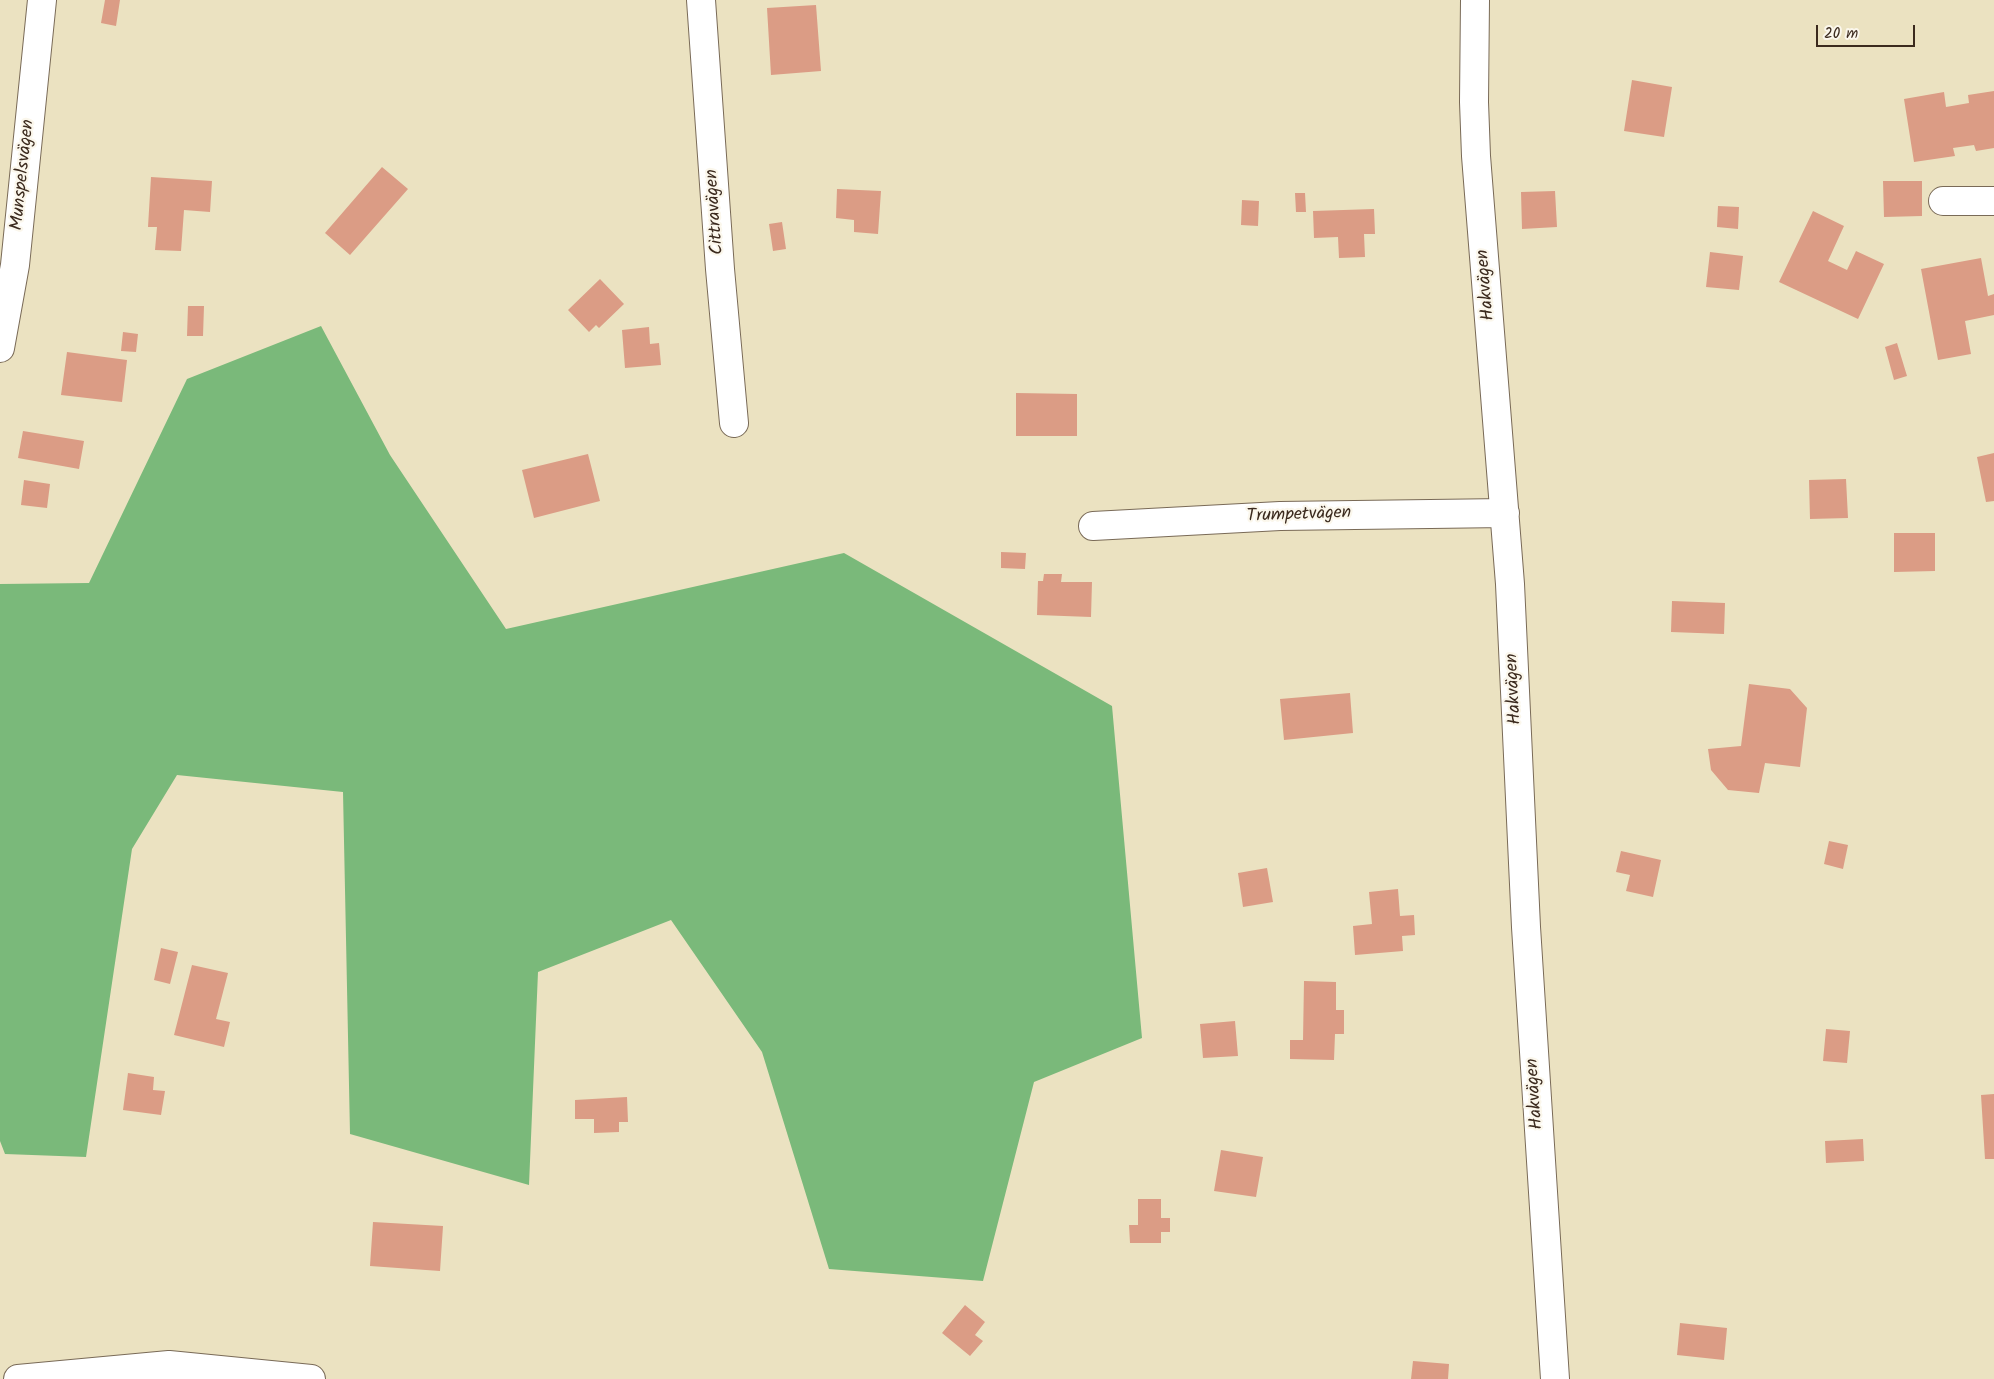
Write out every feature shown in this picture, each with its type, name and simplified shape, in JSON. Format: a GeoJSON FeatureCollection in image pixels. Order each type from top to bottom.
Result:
{"type":"FeatureCollection","features":[{"type":"Feature","properties":{"kind":"street","name":"Munspelsvägen"},"geometry":{"type":"LineString","coordinates":[[0,348],[14,265],[42,0]]}},
{"type":"Feature","properties":{"kind":"street","name":"Cittravägen"},"geometry":{"type":"LineString","coordinates":[[701,0],[720,269],[734,423]]}},
{"type":"Feature","properties":{"kind":"street","name":"Hakvägen"},"geometry":{"type":"LineString","coordinates":[[1475,0],[1474,102],[1476,156],[1511,594],[1526,927],[1555,1379]]}},
{"type":"Feature","properties":{"kind":"street"},"geometry":{"type":"LineString","coordinates":[[1943,201],[1994,202]]}},
{"type":"Feature","properties":{"kind":"street","name":"Trumpetvägen"},"geometry":{"type":"LineString","coordinates":[[1093,526],[1280,516],[1505,512]]}},
{"type":"Feature","properties":{"kind":"street"},"geometry":{"type":"LineString","coordinates":[[18,1379],[168,1365],[274,1377],[311,1379]]}},
{"type":"Feature","properties":{"kind":"green space"},"geometry":{"type":"Polygon","coordinates":[[[321,326],[390,455],[506,629],[844,553],[1112,706],[1142,1038],[1034,1082],[983,1281],[829,1269],[762,1052],[671,920],[538,972],[529,1185],[350,1134],[343,792],[177,775],[132,849],[86,1157],[5,1154],[0,1141],[0,584],[89,583],[187,379],[321,326]]]}},
{"type":"Feature","properties":{"kind":"building"},"geometry":{"type":"Polygon","coordinates":[[[105,0],[120,0],[116,26],[101,23],[105,0]]]}},
{"type":"Feature","properties":{"kind":"building"},"geometry":{"type":"Polygon","coordinates":[[[816,5],[821,71],[771,75],[767,8],[816,5]]]}},
{"type":"Feature","properties":{"kind":"building"},"geometry":{"type":"Polygon","coordinates":[[[1632,80],[1672,87],[1664,137],[1624,131],[1632,80]]]}},
{"type":"Feature","properties":{"kind":"building"},"geometry":{"type":"Polygon","coordinates":[[[1994,91],[1994,148],[1976,151],[1974,145],[1953,148],[1955,156],[1914,162],[1904,99],[1944,92],[1946,107],[1969,103],[1968,95],[1994,91]]]}},
{"type":"Feature","properties":{"kind":"building"},"geometry":{"type":"Polygon","coordinates":[[[382,167],[408,189],[350,255],[325,233],[382,167]]]}},
{"type":"Feature","properties":{"kind":"building"},"geometry":{"type":"Polygon","coordinates":[[[151,177],[212,181],[210,212],[184,210],[181,251],[155,250],[157,227],[148,227],[151,177]]]}},
{"type":"Feature","properties":{"kind":"building"},"geometry":{"type":"Polygon","coordinates":[[[1883,181],[1922,181],[1922,216],[1884,217],[1883,181]]]}},
{"type":"Feature","properties":{"kind":"building"},"geometry":{"type":"Polygon","coordinates":[[[837,189],[881,191],[878,234],[854,232],[854,220],[836,218],[837,189]]]}},
{"type":"Feature","properties":{"kind":"building"},"geometry":{"type":"Polygon","coordinates":[[[1555,191],[1557,227],[1522,229],[1521,192],[1555,191]]]}},
{"type":"Feature","properties":{"kind":"building"},"geometry":{"type":"Polygon","coordinates":[[[1295,193],[1305,193],[1306,212],[1296,212],[1295,193]]]}},
{"type":"Feature","properties":{"kind":"building"},"geometry":{"type":"Polygon","coordinates":[[[1242,200],[1259,201],[1258,226],[1241,225],[1242,200]]]}},
{"type":"Feature","properties":{"kind":"building"},"geometry":{"type":"Polygon","coordinates":[[[1718,206],[1739,207],[1738,229],[1717,227],[1718,206]]]}},
{"type":"Feature","properties":{"kind":"building"},"geometry":{"type":"Polygon","coordinates":[[[1374,209],[1375,234],[1364,234],[1365,257],[1339,258],[1338,237],[1314,238],[1313,211],[1374,209]]]}},
{"type":"Feature","properties":{"kind":"building"},"geometry":{"type":"Polygon","coordinates":[[[1813,211],[1844,226],[1828,261],[1847,270],[1856,251],[1884,264],[1858,319],[1779,282],[1813,211]]]}},
{"type":"Feature","properties":{"kind":"building"},"geometry":{"type":"Polygon","coordinates":[[[782,222],[786,249],[773,251],[769,224],[782,222]]]}},
{"type":"Feature","properties":{"kind":"building"},"geometry":{"type":"Polygon","coordinates":[[[1710,252],[1743,256],[1739,290],[1706,287],[1710,252]]]}},
{"type":"Feature","properties":{"kind":"building"},"geometry":{"type":"Polygon","coordinates":[[[1981,258],[1988,296],[1994,294],[1994,315],[1965,321],[1971,354],[1938,360],[1921,269],[1981,258]]]}},
{"type":"Feature","properties":{"kind":"building"},"geometry":{"type":"Polygon","coordinates":[[[600,279],[624,304],[599,328],[596,325],[589,332],[568,310],[600,279]]]}},
{"type":"Feature","properties":{"kind":"building"},"geometry":{"type":"Polygon","coordinates":[[[188,306],[204,306],[203,336],[187,336],[188,306]]]}},
{"type":"Feature","properties":{"kind":"building"},"geometry":{"type":"Polygon","coordinates":[[[649,327],[650,344],[659,343],[661,365],[625,368],[622,330],[649,327]]]}},
{"type":"Feature","properties":{"kind":"building"},"geometry":{"type":"Polygon","coordinates":[[[123,332],[138,334],[136,352],[121,351],[123,332]]]}},
{"type":"Feature","properties":{"kind":"building"},"geometry":{"type":"Polygon","coordinates":[[[1897,343],[1907,376],[1894,380],[1885,347],[1897,343]]]}},
{"type":"Feature","properties":{"kind":"building"},"geometry":{"type":"Polygon","coordinates":[[[67,352],[127,360],[122,402],[61,395],[67,352]]]}},
{"type":"Feature","properties":{"kind":"building"},"geometry":{"type":"Polygon","coordinates":[[[1016,393],[1077,394],[1077,436],[1016,436],[1016,393]]]}},
{"type":"Feature","properties":{"kind":"building"},"geometry":{"type":"Polygon","coordinates":[[[23,431],[84,441],[79,469],[18,458],[23,431]]]}},
{"type":"Feature","properties":{"kind":"building"},"geometry":{"type":"Polygon","coordinates":[[[1994,453],[1994,501],[1986,502],[1977,457],[1994,453]]]}},
{"type":"Feature","properties":{"kind":"building"},"geometry":{"type":"Polygon","coordinates":[[[588,454],[600,501],[534,518],[522,470],[588,454]]]}},
{"type":"Feature","properties":{"kind":"building"},"geometry":{"type":"Polygon","coordinates":[[[1846,479],[1848,518],[1810,519],[1809,480],[1846,479]]]}},
{"type":"Feature","properties":{"kind":"building"},"geometry":{"type":"Polygon","coordinates":[[[24,480],[50,484],[47,508],[21,505],[24,480]]]}},
{"type":"Feature","properties":{"kind":"building"},"geometry":{"type":"Polygon","coordinates":[[[1894,533],[1935,533],[1935,571],[1894,572],[1894,533]]]}},
{"type":"Feature","properties":{"kind":"building"},"geometry":{"type":"Polygon","coordinates":[[[1001,552],[1026,553],[1025,569],[1001,568],[1001,552]]]}},
{"type":"Feature","properties":{"kind":"building"},"geometry":{"type":"Polygon","coordinates":[[[1044,574],[1062,574],[1061,582],[1092,582],[1091,617],[1037,615],[1038,581],[1043,581],[1044,574]]]}},
{"type":"Feature","properties":{"kind":"building"},"geometry":{"type":"Polygon","coordinates":[[[1672,601],[1725,603],[1724,634],[1671,632],[1672,601]]]}},
{"type":"Feature","properties":{"kind":"building"},"geometry":{"type":"Polygon","coordinates":[[[1749,684],[1790,689],[1807,708],[1800,767],[1765,763],[1759,793],[1728,790],[1711,770],[1708,749],[1741,746],[1749,684]]]}},
{"type":"Feature","properties":{"kind":"building"},"geometry":{"type":"Polygon","coordinates":[[[1350,693],[1353,733],[1284,740],[1280,699],[1350,693]]]}},
{"type":"Feature","properties":{"kind":"building"},"geometry":{"type":"Polygon","coordinates":[[[1829,841],[1848,845],[1843,869],[1824,864],[1829,841]]]}},
{"type":"Feature","properties":{"kind":"building"},"geometry":{"type":"Polygon","coordinates":[[[1621,851],[1661,860],[1653,897],[1626,891],[1630,875],[1616,872],[1621,851]]]}},
{"type":"Feature","properties":{"kind":"building"},"geometry":{"type":"Polygon","coordinates":[[[1267,868],[1273,902],[1243,907],[1238,873],[1267,868]]]}},
{"type":"Feature","properties":{"kind":"building"},"geometry":{"type":"Polygon","coordinates":[[[1398,889],[1400,916],[1414,915],[1415,935],[1402,936],[1403,951],[1355,955],[1353,926],[1372,924],[1369,892],[1398,889]]]}},
{"type":"Feature","properties":{"kind":"building"},"geometry":{"type":"Polygon","coordinates":[[[161,948],[178,952],[170,984],[154,980],[161,948]]]}},
{"type":"Feature","properties":{"kind":"building"},"geometry":{"type":"Polygon","coordinates":[[[192,965],[228,973],[216,1019],[230,1022],[224,1047],[174,1035],[192,965]]]}},
{"type":"Feature","properties":{"kind":"building"},"geometry":{"type":"Polygon","coordinates":[[[1304,981],[1336,982],[1336,1010],[1344,1010],[1344,1034],[1335,1034],[1334,1060],[1290,1059],[1290,1040],[1303,1040],[1304,981]]]}},
{"type":"Feature","properties":{"kind":"building"},"geometry":{"type":"Polygon","coordinates":[[[1235,1021],[1238,1056],[1203,1058],[1200,1024],[1235,1021]]]}},
{"type":"Feature","properties":{"kind":"building"},"geometry":{"type":"Polygon","coordinates":[[[1826,1029],[1850,1031],[1847,1063],[1823,1061],[1826,1029]]]}},
{"type":"Feature","properties":{"kind":"building"},"geometry":{"type":"Polygon","coordinates":[[[128,1073],[154,1077],[153,1090],[165,1091],[161,1115],[123,1110],[128,1073]]]}},
{"type":"Feature","properties":{"kind":"building"},"geometry":{"type":"Polygon","coordinates":[[[1994,1094],[1994,1159],[1985,1159],[1981,1095],[1994,1094]]]}},
{"type":"Feature","properties":{"kind":"building"},"geometry":{"type":"Polygon","coordinates":[[[627,1097],[628,1122],[619,1122],[619,1132],[594,1133],[594,1119],[575,1119],[575,1100],[627,1097]]]}},
{"type":"Feature","properties":{"kind":"building"},"geometry":{"type":"Polygon","coordinates":[[[1863,1139],[1864,1161],[1826,1163],[1825,1141],[1863,1139]]]}},
{"type":"Feature","properties":{"kind":"building"},"geometry":{"type":"Polygon","coordinates":[[[1221,1150],[1263,1157],[1256,1197],[1214,1191],[1221,1150]]]}},
{"type":"Feature","properties":{"kind":"building"},"geometry":{"type":"Polygon","coordinates":[[[1138,1199],[1161,1199],[1161,1218],[1170,1218],[1170,1232],[1161,1232],[1161,1243],[1130,1243],[1129,1225],[1138,1225],[1138,1199]]]}},
{"type":"Feature","properties":{"kind":"building"},"geometry":{"type":"Polygon","coordinates":[[[373,1222],[443,1226],[440,1271],[370,1266],[373,1222]]]}},
{"type":"Feature","properties":{"kind":"building"},"geometry":{"type":"Polygon","coordinates":[[[965,1305],[985,1322],[975,1335],[983,1341],[970,1356],[942,1333],[965,1305]]]}},
{"type":"Feature","properties":{"kind":"building"},"geometry":{"type":"Polygon","coordinates":[[[1680,1323],[1727,1328],[1724,1360],[1677,1355],[1680,1323]]]}},
{"type":"Feature","properties":{"kind":"building"},"geometry":{"type":"Polygon","coordinates":[[[1413,1361],[1449,1364],[1448,1379],[1411,1379],[1413,1361]]]}}]}
